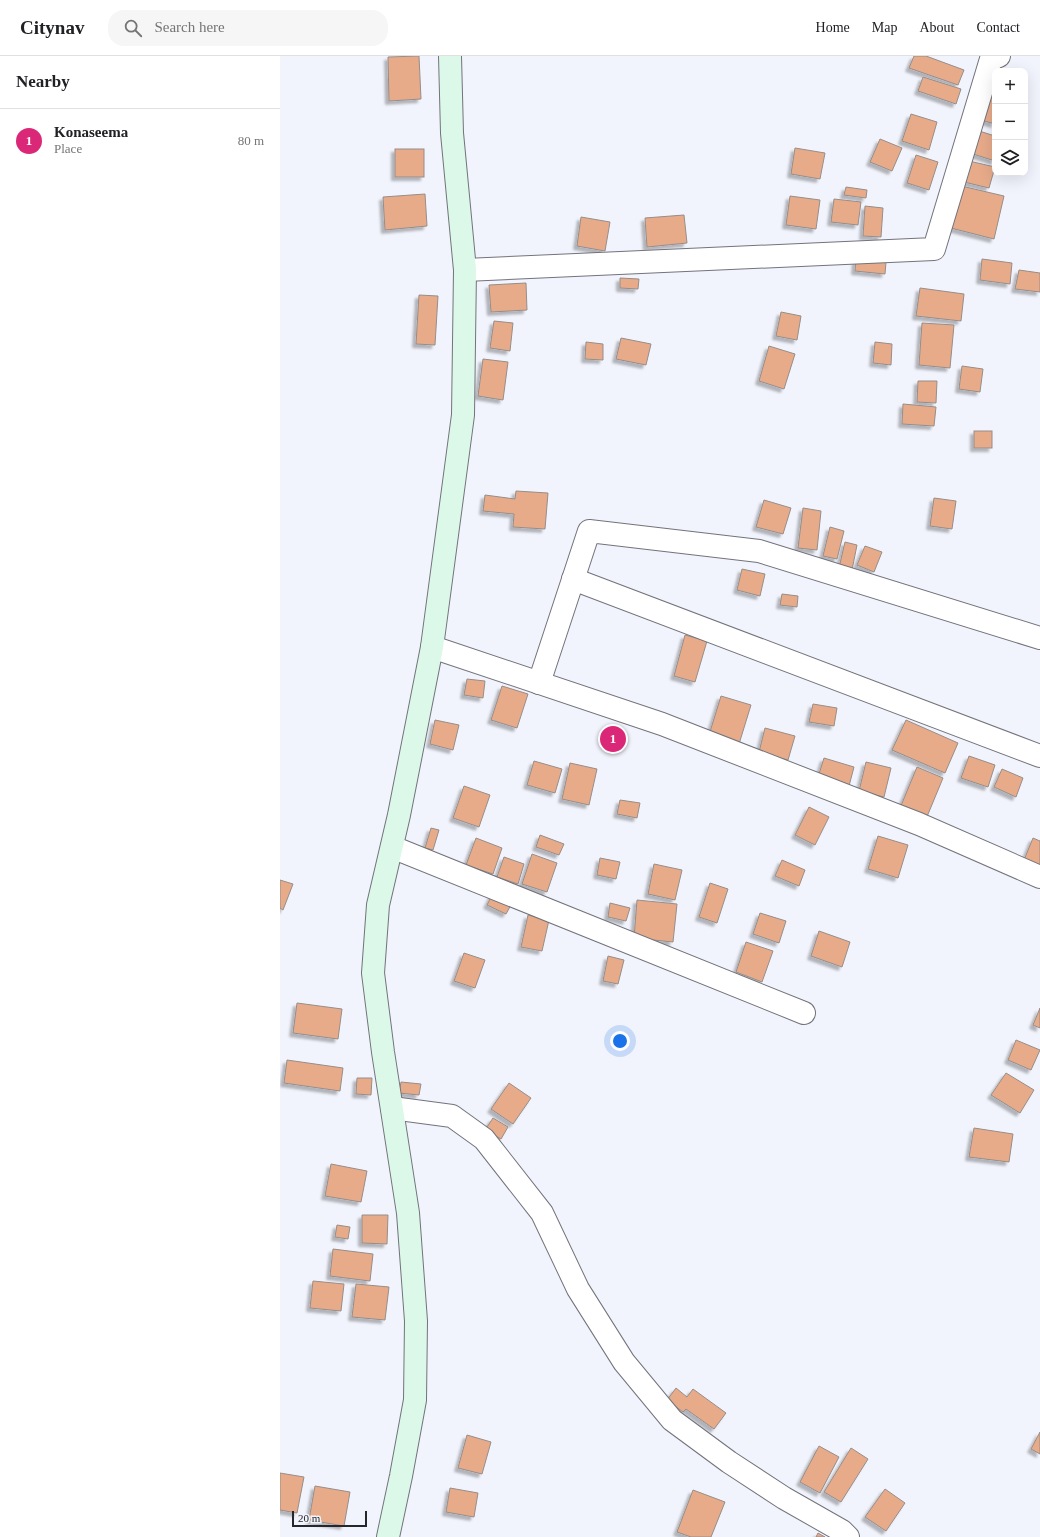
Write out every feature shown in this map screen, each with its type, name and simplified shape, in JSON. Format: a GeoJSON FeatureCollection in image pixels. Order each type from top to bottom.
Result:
{"type":"FeatureCollection","features":[{"type":"Feature","properties":{"kind":"main road"},"geometry":{"type":"LineString","coordinates":[[388,1537],[402,1476],[415,1400],[416,1321],[408,1213],[373,973],[378,905],[399,815],[432,647],[463,415],[465,270],[452,133],[450,56]]}},
{"type":"Feature","properties":{"kind":"street"},"geometry":{"type":"LineString","coordinates":[[465,270],[934,249],[991,59],[999,56]]}},
{"type":"Feature","properties":{"kind":"street"},"geometry":{"type":"LineString","coordinates":[[539,683],[589,531],[759,552],[1040,638]]}},
{"type":"Feature","properties":{"kind":"street"},"geometry":{"type":"LineString","coordinates":[[573,579],[1040,756]]}},
{"type":"Feature","properties":{"kind":"street"},"geometry":{"type":"LineString","coordinates":[[432,647],[662,724],[919,824],[1040,876]]}},
{"type":"Feature","properties":{"kind":"street"},"geometry":{"type":"LineString","coordinates":[[392,847],[804,1012]]}},
{"type":"Feature","properties":{"kind":"street"},"geometry":{"type":"LineString","coordinates":[[392,1108],[452,1116],[484,1139],[542,1213],[578,1289],[624,1362],[672,1420],[729,1462],[784,1498],[842,1531],[848,1537]]}},
{"type":"Feature","properties":{"kind":"building"},"geometry":{"type":"Polygon","coordinates":[[[419,56],[421,99],[389,101],[388,57],[419,56]]]}},
{"type":"Feature","properties":{"kind":"building"},"geometry":{"type":"Polygon","coordinates":[[[914,56],[926,56],[964,70],[958,85],[909,68],[914,56]]]}},
{"type":"Feature","properties":{"kind":"building"},"geometry":{"type":"Polygon","coordinates":[[[923,77],[961,89],[956,104],[918,91],[923,77]]]}},
{"type":"Feature","properties":{"kind":"building"},"geometry":{"type":"Polygon","coordinates":[[[990,94],[992,95],[992,123],[981,120],[990,94]]]}},
{"type":"Feature","properties":{"kind":"building"},"geometry":{"type":"Polygon","coordinates":[[[911,114],[937,122],[929,150],[902,141],[911,114]]]}},
{"type":"Feature","properties":{"kind":"building"},"geometry":{"type":"Polygon","coordinates":[[[976,130],[992,135],[992,160],[970,153],[976,130]]]}},
{"type":"Feature","properties":{"kind":"building"},"geometry":{"type":"Polygon","coordinates":[[[880,139],[902,148],[892,171],[870,162],[880,139]]]}},
{"type":"Feature","properties":{"kind":"building"},"geometry":{"type":"Polygon","coordinates":[[[795,148],[825,153],[820,179],[791,174],[795,148]]]}},
{"type":"Feature","properties":{"kind":"building"},"geometry":{"type":"Polygon","coordinates":[[[395,149],[424,149],[424,177],[395,177],[395,149]]]}},
{"type":"Feature","properties":{"kind":"building"},"geometry":{"type":"Polygon","coordinates":[[[916,155],[938,162],[929,190],[907,183],[916,155]]]}},
{"type":"Feature","properties":{"kind":"building"},"geometry":{"type":"Polygon","coordinates":[[[969,161],[992,166],[992,176],[989,188],[964,182],[969,161]]]}},
{"type":"Feature","properties":{"kind":"building"},"geometry":{"type":"Polygon","coordinates":[[[957,185],[1004,196],[994,239],[947,227],[957,185]]]}},
{"type":"Feature","properties":{"kind":"building"},"geometry":{"type":"Polygon","coordinates":[[[846,187],[867,190],[866,198],[844,195],[846,187]]]}},
{"type":"Feature","properties":{"kind":"building"},"geometry":{"type":"Polygon","coordinates":[[[425,194],[427,226],[385,230],[383,197],[425,194]]]}},
{"type":"Feature","properties":{"kind":"building"},"geometry":{"type":"Polygon","coordinates":[[[790,196],[820,200],[816,229],[786,225],[790,196]]]}},
{"type":"Feature","properties":{"kind":"building"},"geometry":{"type":"Polygon","coordinates":[[[834,199],[861,202],[858,225],[831,222],[834,199]]]}},
{"type":"Feature","properties":{"kind":"building"},"geometry":{"type":"Polygon","coordinates":[[[865,206],[883,208],[881,237],[863,236],[865,206]]]}},
{"type":"Feature","properties":{"kind":"building"},"geometry":{"type":"Polygon","coordinates":[[[684,215],[687,243],[647,247],[645,218],[684,215]]]}},
{"type":"Feature","properties":{"kind":"building"},"geometry":{"type":"Polygon","coordinates":[[[581,217],[610,222],[605,251],[577,246],[581,217]]]}},
{"type":"Feature","properties":{"kind":"building"},"geometry":{"type":"Polygon","coordinates":[[[856,259],[886,262],[885,274],[855,271],[856,259]]]}},
{"type":"Feature","properties":{"kind":"building"},"geometry":{"type":"Polygon","coordinates":[[[982,259],[1012,263],[1010,284],[980,280],[982,259]]]}},
{"type":"Feature","properties":{"kind":"building"},"geometry":{"type":"Polygon","coordinates":[[[1019,270],[1040,273],[1040,292],[1015,289],[1019,270]]]}},
{"type":"Feature","properties":{"kind":"building"},"geometry":{"type":"Polygon","coordinates":[[[620,278],[639,279],[638,289],[620,288],[620,278]]]}},
{"type":"Feature","properties":{"kind":"building"},"geometry":{"type":"Polygon","coordinates":[[[526,283],[527,310],[491,312],[489,285],[526,283]]]}},
{"type":"Feature","properties":{"kind":"building"},"geometry":{"type":"Polygon","coordinates":[[[920,288],[964,294],[961,321],[916,316],[920,288]]]}},
{"type":"Feature","properties":{"kind":"building"},"geometry":{"type":"Polygon","coordinates":[[[419,295],[438,296],[435,345],[416,344],[419,295]]]}},
{"type":"Feature","properties":{"kind":"building"},"geometry":{"type":"Polygon","coordinates":[[[781,312],[801,316],[797,340],[776,336],[781,312]]]}},
{"type":"Feature","properties":{"kind":"building"},"geometry":{"type":"Polygon","coordinates":[[[494,321],[513,323],[510,351],[490,348],[494,321]]]}},
{"type":"Feature","properties":{"kind":"building"},"geometry":{"type":"Polygon","coordinates":[[[922,323],[954,325],[950,368],[919,365],[922,323]]]}},
{"type":"Feature","properties":{"kind":"building"},"geometry":{"type":"Polygon","coordinates":[[[621,338],[651,344],[646,365],[616,359],[621,338]]]}},
{"type":"Feature","properties":{"kind":"building"},"geometry":{"type":"Polygon","coordinates":[[[586,342],[603,344],[603,360],[585,359],[586,342]]]}},
{"type":"Feature","properties":{"kind":"building"},"geometry":{"type":"Polygon","coordinates":[[[875,342],[892,344],[891,365],[873,363],[875,342]]]}},
{"type":"Feature","properties":{"kind":"building"},"geometry":{"type":"Polygon","coordinates":[[[769,346],[795,354],[784,389],[759,381],[769,346]]]}},
{"type":"Feature","properties":{"kind":"building"},"geometry":{"type":"Polygon","coordinates":[[[483,359],[508,362],[503,400],[478,396],[483,359]]]}},
{"type":"Feature","properties":{"kind":"building"},"geometry":{"type":"Polygon","coordinates":[[[962,366],[983,369],[980,392],[959,389],[962,366]]]}},
{"type":"Feature","properties":{"kind":"building"},"geometry":{"type":"Polygon","coordinates":[[[918,381],[937,381],[936,403],[917,402],[918,381]]]}},
{"type":"Feature","properties":{"kind":"building"},"geometry":{"type":"Polygon","coordinates":[[[903,404],[936,407],[934,426],[902,424],[903,404]]]}},
{"type":"Feature","properties":{"kind":"building"},"geometry":{"type":"Polygon","coordinates":[[[974,431],[992,431],[992,448],[974,448],[974,431]]]}},
{"type":"Feature","properties":{"kind":"building"},"geometry":{"type":"Polygon","coordinates":[[[516,491],[548,493],[545,529],[513,527],[514,514],[483,511],[485,495],[515,499],[516,491]]]}},
{"type":"Feature","properties":{"kind":"building"},"geometry":{"type":"Polygon","coordinates":[[[934,498],[956,501],[952,529],[930,526],[934,498]]]}},
{"type":"Feature","properties":{"kind":"building"},"geometry":{"type":"Polygon","coordinates":[[[764,500],[791,508],[783,534],[756,527],[764,500]]]}},
{"type":"Feature","properties":{"kind":"building"},"geometry":{"type":"Polygon","coordinates":[[[803,508],[821,511],[817,550],[798,548],[803,508]]]}},
{"type":"Feature","properties":{"kind":"building"},"geometry":{"type":"Polygon","coordinates":[[[830,527],[844,531],[837,559],[823,556],[830,527]]]}},
{"type":"Feature","properties":{"kind":"building"},"geometry":{"type":"Polygon","coordinates":[[[845,542],[857,545],[851,575],[838,572],[845,542]]]}},
{"type":"Feature","properties":{"kind":"building"},"geometry":{"type":"Polygon","coordinates":[[[865,546],[882,552],[874,572],[857,565],[865,546]]]}},
{"type":"Feature","properties":{"kind":"building"},"geometry":{"type":"Polygon","coordinates":[[[742,569],[765,574],[760,596],[737,590],[742,569]]]}},
{"type":"Feature","properties":{"kind":"building"},"geometry":{"type":"Polygon","coordinates":[[[782,594],[798,596],[797,607],[780,605],[782,594]]]}},
{"type":"Feature","properties":{"kind":"building"},"geometry":{"type":"Polygon","coordinates":[[[685,635],[707,641],[695,682],[674,676],[685,635]]]}},
{"type":"Feature","properties":{"kind":"building"},"geometry":{"type":"Polygon","coordinates":[[[467,679],[485,681],[483,698],[464,695],[467,679]]]}},
{"type":"Feature","properties":{"kind":"building"},"geometry":{"type":"Polygon","coordinates":[[[502,686],[528,694],[517,728],[491,720],[502,686]]]}},
{"type":"Feature","properties":{"kind":"building"},"geometry":{"type":"Polygon","coordinates":[[[721,696],[751,705],[739,744],[709,735],[721,696]]]}},
{"type":"Feature","properties":{"kind":"building"},"geometry":{"type":"Polygon","coordinates":[[[813,704],[837,708],[834,726],[809,722],[813,704]]]}},
{"type":"Feature","properties":{"kind":"building"},"geometry":{"type":"Polygon","coordinates":[[[435,720],[459,725],[453,750],[430,744],[435,720]]]}},
{"type":"Feature","properties":{"kind":"building"},"geometry":{"type":"Polygon","coordinates":[[[906,720],[958,743],[945,773],[892,750],[906,720]]]}},
{"type":"Feature","properties":{"kind":"building"},"geometry":{"type":"Polygon","coordinates":[[[765,728],[795,736],[788,760],[759,752],[765,728]]]}},
{"type":"Feature","properties":{"kind":"building"},"geometry":{"type":"Polygon","coordinates":[[[969,756],[995,765],[988,787],[961,778],[969,756]]]}},
{"type":"Feature","properties":{"kind":"building"},"geometry":{"type":"Polygon","coordinates":[[[824,758],[854,767],[849,786],[818,777],[824,758]]]}},
{"type":"Feature","properties":{"kind":"building"},"geometry":{"type":"Polygon","coordinates":[[[534,761],[562,769],[555,793],[527,785],[534,761]]]}},
{"type":"Feature","properties":{"kind":"building"},"geometry":{"type":"Polygon","coordinates":[[[866,762],[891,768],[884,797],[859,791],[866,762]]]}},
{"type":"Feature","properties":{"kind":"building"},"geometry":{"type":"Polygon","coordinates":[[[570,763],[597,769],[589,805],[562,799],[570,763]]]}},
{"type":"Feature","properties":{"kind":"building"},"geometry":{"type":"Polygon","coordinates":[[[917,767],[943,778],[926,819],[900,808],[917,767]]]}},
{"type":"Feature","properties":{"kind":"building"},"geometry":{"type":"Polygon","coordinates":[[[1002,769],[1023,778],[1016,797],[994,787],[1002,769]]]}},
{"type":"Feature","properties":{"kind":"building"},"geometry":{"type":"Polygon","coordinates":[[[464,786],[490,795],[479,827],[453,818],[464,786]]]}},
{"type":"Feature","properties":{"kind":"building"},"geometry":{"type":"Polygon","coordinates":[[[620,800],[640,803],[637,818],[617,814],[620,800]]]}},
{"type":"Feature","properties":{"kind":"building"},"geometry":{"type":"Polygon","coordinates":[[[809,807],[829,817],[815,845],[795,835],[809,807]]]}},
{"type":"Feature","properties":{"kind":"building"},"geometry":{"type":"Polygon","coordinates":[[[431,828],[439,830],[433,850],[425,848],[431,828]]]}},
{"type":"Feature","properties":{"kind":"building"},"geometry":{"type":"Polygon","coordinates":[[[540,835],[564,844],[559,855],[536,847],[540,835]]]}},
{"type":"Feature","properties":{"kind":"building"},"geometry":{"type":"Polygon","coordinates":[[[878,836],[908,845],[898,878],[868,869],[878,836]]]}},
{"type":"Feature","properties":{"kind":"building"},"geometry":{"type":"Polygon","coordinates":[[[476,838],[502,848],[493,874],[466,865],[476,838]]]}},
{"type":"Feature","properties":{"kind":"building"},"geometry":{"type":"Polygon","coordinates":[[[1033,838],[1040,841],[1040,867],[1024,860],[1033,838]]]}},
{"type":"Feature","properties":{"kind":"building"},"geometry":{"type":"Polygon","coordinates":[[[532,854],[557,863],[547,892],[522,884],[532,854]]]}},
{"type":"Feature","properties":{"kind":"building"},"geometry":{"type":"Polygon","coordinates":[[[504,857],[524,864],[518,884],[497,877],[504,857]]]}},
{"type":"Feature","properties":{"kind":"building"},"geometry":{"type":"Polygon","coordinates":[[[600,858],[620,862],[616,879],[597,875],[600,858]]]}},
{"type":"Feature","properties":{"kind":"building"},"geometry":{"type":"Polygon","coordinates":[[[782,860],[805,870],[799,886],[775,876],[782,860]]]}},
{"type":"Feature","properties":{"kind":"building"},"geometry":{"type":"Polygon","coordinates":[[[654,864],[682,870],[675,900],[648,894],[654,864]]]}},
{"type":"Feature","properties":{"kind":"building"},"geometry":{"type":"Polygon","coordinates":[[[280,880],[293,884],[283,910],[280,908],[280,880]]]}},
{"type":"Feature","properties":{"kind":"building"},"geometry":{"type":"Polygon","coordinates":[[[710,883],[728,889],[717,923],[699,917],[710,883]]]}},
{"type":"Feature","properties":{"kind":"building"},"geometry":{"type":"Polygon","coordinates":[[[493,893],[512,903],[506,914],[487,905],[493,893]]]}},
{"type":"Feature","properties":{"kind":"building"},"geometry":{"type":"Polygon","coordinates":[[[637,900],[677,904],[673,942],[634,938],[637,900]]]}},
{"type":"Feature","properties":{"kind":"building"},"geometry":{"type":"Polygon","coordinates":[[[610,903],[630,908],[626,921],[608,917],[610,903]]]}},
{"type":"Feature","properties":{"kind":"building"},"geometry":{"type":"Polygon","coordinates":[[[760,913],[786,921],[779,943],[753,934],[760,913]]]}},
{"type":"Feature","properties":{"kind":"building"},"geometry":{"type":"Polygon","coordinates":[[[528,915],[549,920],[542,951],[521,947],[528,915]]]}},
{"type":"Feature","properties":{"kind":"building"},"geometry":{"type":"Polygon","coordinates":[[[819,931],[850,942],[842,967],[811,956],[819,931]]]}},
{"type":"Feature","properties":{"kind":"building"},"geometry":{"type":"Polygon","coordinates":[[[746,942],[773,951],[762,982],[736,972],[746,942]]]}},
{"type":"Feature","properties":{"kind":"building"},"geometry":{"type":"Polygon","coordinates":[[[464,953],[485,960],[475,988],[454,981],[464,953]]]}},
{"type":"Feature","properties":{"kind":"building"},"geometry":{"type":"Polygon","coordinates":[[[608,956],[624,960],[618,984],[603,981],[608,956]]]}},
{"type":"Feature","properties":{"kind":"building"},"geometry":{"type":"Polygon","coordinates":[[[297,1003],[342,1009],[338,1039],[293,1033],[297,1003]]]}},
{"type":"Feature","properties":{"kind":"building"},"geometry":{"type":"Polygon","coordinates":[[[1040,1008],[1040,1028],[1033,1025],[1040,1008]]]}},
{"type":"Feature","properties":{"kind":"building"},"geometry":{"type":"Polygon","coordinates":[[[1016,1040],[1040,1050],[1031,1070],[1008,1060],[1016,1040]]]}},
{"type":"Feature","properties":{"kind":"building"},"geometry":{"type":"Polygon","coordinates":[[[287,1060],[343,1068],[340,1091],[284,1083],[287,1060]]]}},
{"type":"Feature","properties":{"kind":"building"},"geometry":{"type":"Polygon","coordinates":[[[1006,1073],[1034,1090],[1020,1113],[991,1095],[1006,1073]]]}},
{"type":"Feature","properties":{"kind":"building"},"geometry":{"type":"Polygon","coordinates":[[[357,1078],[372,1078],[371,1095],[356,1094],[357,1078]]]}},
{"type":"Feature","properties":{"kind":"building"},"geometry":{"type":"Polygon","coordinates":[[[401,1082],[421,1084],[419,1095],[399,1093],[401,1082]]]}},
{"type":"Feature","properties":{"kind":"building"},"geometry":{"type":"Polygon","coordinates":[[[509,1083],[531,1098],[513,1124],[491,1109],[509,1083]]]}},
{"type":"Feature","properties":{"kind":"building"},"geometry":{"type":"Polygon","coordinates":[[[493,1118],[508,1127],[501,1139],[485,1130],[493,1118]]]}},
{"type":"Feature","properties":{"kind":"building"},"geometry":{"type":"Polygon","coordinates":[[[974,1128],[1013,1134],[1009,1162],[969,1157],[974,1128]]]}},
{"type":"Feature","properties":{"kind":"building"},"geometry":{"type":"Polygon","coordinates":[[[331,1164],[367,1171],[361,1202],[325,1196],[331,1164]]]}},
{"type":"Feature","properties":{"kind":"building"},"geometry":{"type":"Polygon","coordinates":[[[362,1215],[388,1215],[387,1244],[362,1243],[362,1215]]]}},
{"type":"Feature","properties":{"kind":"building"},"geometry":{"type":"Polygon","coordinates":[[[337,1225],[350,1227],[348,1239],[335,1237],[337,1225]]]}},
{"type":"Feature","properties":{"kind":"building"},"geometry":{"type":"Polygon","coordinates":[[[333,1249],[373,1254],[370,1281],[330,1276],[333,1249]]]}},
{"type":"Feature","properties":{"kind":"building"},"geometry":{"type":"Polygon","coordinates":[[[313,1281],[344,1284],[341,1311],[310,1308],[313,1281]]]}},
{"type":"Feature","properties":{"kind":"building"},"geometry":{"type":"Polygon","coordinates":[[[356,1284],[389,1287],[385,1320],[352,1317],[356,1284]]]}},
{"type":"Feature","properties":{"kind":"building"},"geometry":{"type":"Polygon","coordinates":[[[676,1388],[687,1397],[693,1389],[726,1413],[714,1429],[686,1409],[683,1412],[667,1400],[676,1388]]]}},
{"type":"Feature","properties":{"kind":"building"},"geometry":{"type":"Polygon","coordinates":[[[1040,1432],[1040,1454],[1031,1449],[1040,1432]]]}},
{"type":"Feature","properties":{"kind":"building"},"geometry":{"type":"Polygon","coordinates":[[[467,1435],[491,1442],[482,1474],[458,1468],[467,1435]]]}},
{"type":"Feature","properties":{"kind":"building"},"geometry":{"type":"Polygon","coordinates":[[[819,1446],[839,1457],[820,1493],[800,1482],[819,1446]]]}},
{"type":"Feature","properties":{"kind":"building"},"geometry":{"type":"Polygon","coordinates":[[[851,1448],[868,1459],[841,1502],[824,1492],[851,1448]]]}},
{"type":"Feature","properties":{"kind":"building"},"geometry":{"type":"Polygon","coordinates":[[[280,1473],[304,1477],[297,1513],[280,1510],[280,1473]]]}},
{"type":"Feature","properties":{"kind":"building"},"geometry":{"type":"Polygon","coordinates":[[[315,1486],[350,1492],[344,1526],[309,1520],[315,1486]]]}},
{"type":"Feature","properties":{"kind":"building"},"geometry":{"type":"Polygon","coordinates":[[[450,1488],[478,1493],[474,1517],[446,1512],[450,1488]]]}},
{"type":"Feature","properties":{"kind":"building"},"geometry":{"type":"Polygon","coordinates":[[[885,1489],[905,1503],[886,1531],[865,1517],[885,1489]]]}},
{"type":"Feature","properties":{"kind":"building"},"geometry":{"type":"Polygon","coordinates":[[[693,1490],[725,1502],[711,1537],[691,1537],[677,1532],[693,1490]]]}},
{"type":"Feature","properties":{"kind":"building"},"geometry":{"type":"Polygon","coordinates":[[[818,1533],[825,1537],[816,1537],[818,1533]]]}},
{"type":"Feature","properties":{"kind":"place","name":"Konaseema"},"geometry":{"type":"Point","coordinates":[613,739]}}]}
